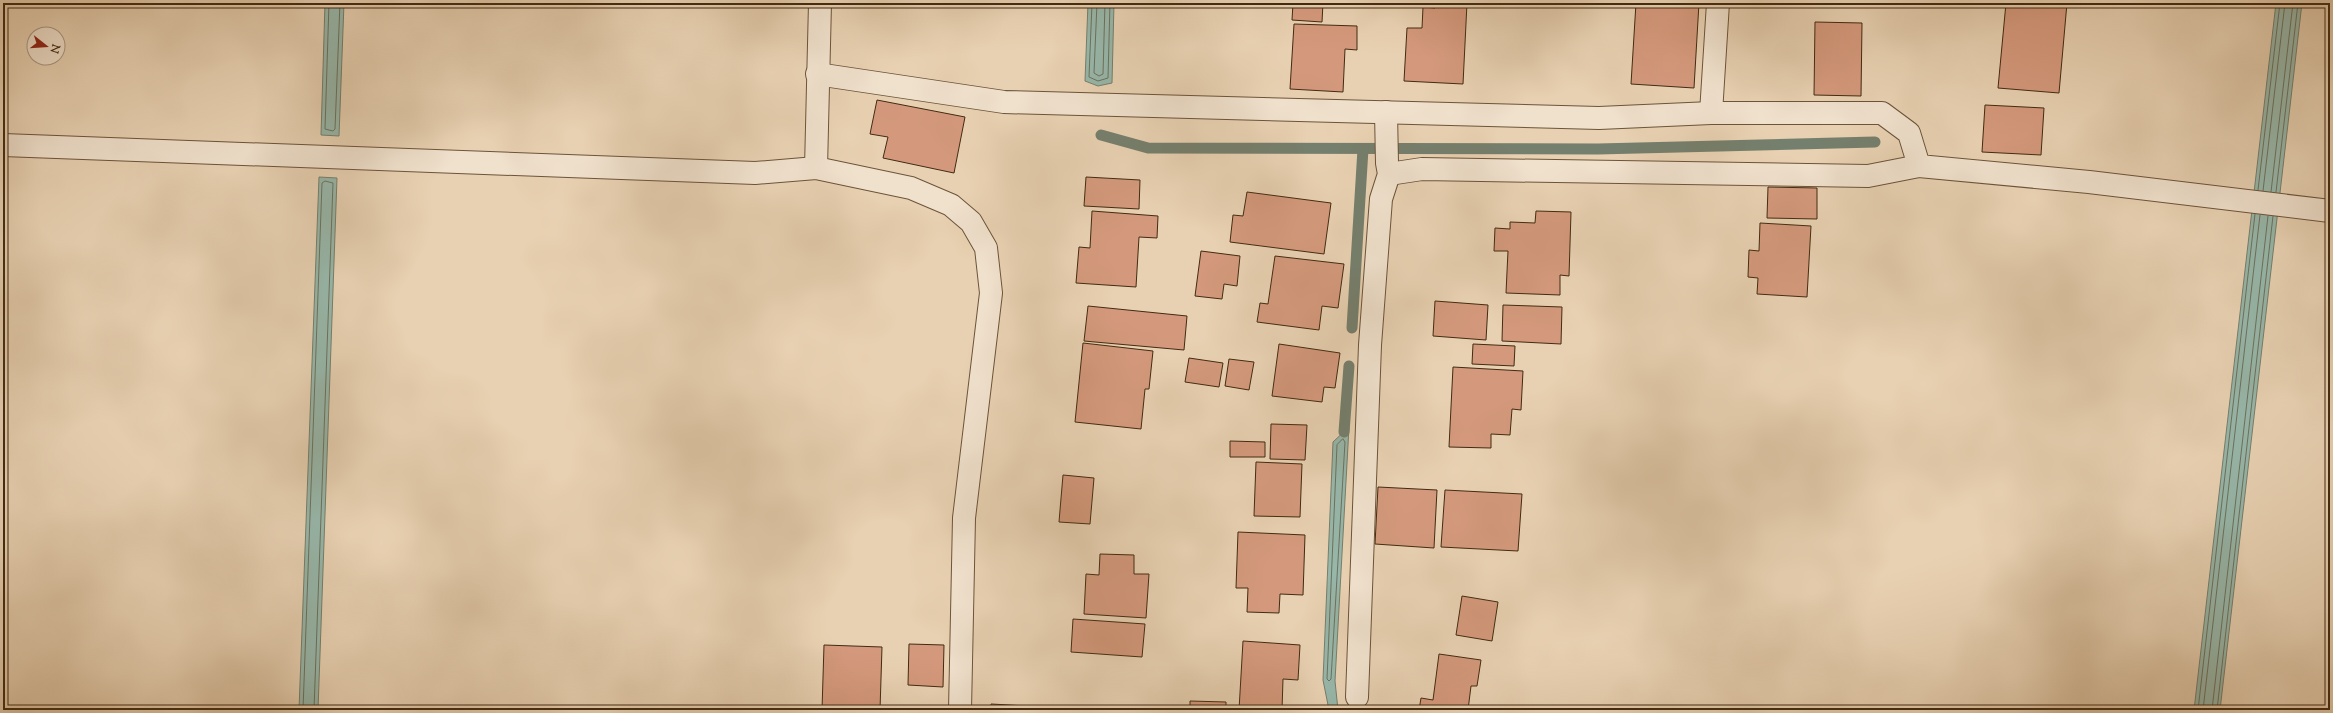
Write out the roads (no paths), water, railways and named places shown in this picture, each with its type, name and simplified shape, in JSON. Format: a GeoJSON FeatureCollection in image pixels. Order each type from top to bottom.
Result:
{"type":"FeatureCollection","features":[{"type":"Feature","properties":{"kind":"street"},"geometry":{"type":"LineString","coordinates":[[816,168],[817,74],[820,3]]}},
{"type":"Feature","properties":{"kind":"street"},"geometry":{"type":"LineString","coordinates":[[1711,113],[1718,3]]}},
{"type":"Feature","properties":{"kind":"street"},"geometry":{"type":"LineString","coordinates":[[817,74],[1004,102],[1386,123],[1599,118],[1711,113],[1882,113],[1909,133],[1918,166]]}},
{"type":"Feature","properties":{"kind":"street"},"geometry":{"type":"LineString","coordinates":[[1357,696],[1370,345],[1381,199],[1388,168],[1386,123]]}},
{"type":"Feature","properties":{"kind":"street"},"geometry":{"type":"LineString","coordinates":[[3,145],[755,173],[816,168],[911,188],[950,205],[971,222],[986,248],[991,293],[964,518],[960,710]]}},
{"type":"Feature","properties":{"kind":"street"},"geometry":{"type":"LineString","coordinates":[[1388,168],[1868,176],[1918,166],[2089,182],[2330,210]]}},
{"type":"Feature","properties":{"kind":"water"},"geometry":{"type":"Polygon","coordinates":[[[325,3],[344,3],[339,136],[321,135],[325,3]]]}},
{"type":"Feature","properties":{"kind":"water"},"geometry":{"type":"Polygon","coordinates":[[[1088,3],[1114,3],[1112,83],[1098,86],[1085,81],[1088,3]]]}},
{"type":"Feature","properties":{"kind":"water"},"geometry":{"type":"Polygon","coordinates":[[[2276,3],[2302,3],[2220,710],[2194,710],[2276,3]]]}},
{"type":"Feature","properties":{"kind":"water"},"geometry":{"type":"Polygon","coordinates":[[[319,177],[337,178],[318,710],[299,710],[319,177]]]}},
{"type":"Feature","properties":{"kind":"water"},"geometry":{"type":"Polygon","coordinates":[[[1349,427],[1335,681],[1338,710],[1329,710],[1323,680],[1333,442],[1349,427]]]}},
{"type":"Feature","properties":{"kind":"waterway"},"geometry":{"type":"LineString","coordinates":[[1101,135],[1148,148],[1598,149],[1875,142]]}},
{"type":"Feature","properties":{"kind":"waterway"},"geometry":{"type":"LineString","coordinates":[[1352,328],[1363,149]]}},
{"type":"Feature","properties":{"kind":"waterway"},"geometry":{"type":"LineString","coordinates":[[1344,432],[1349,366]]}}]}
